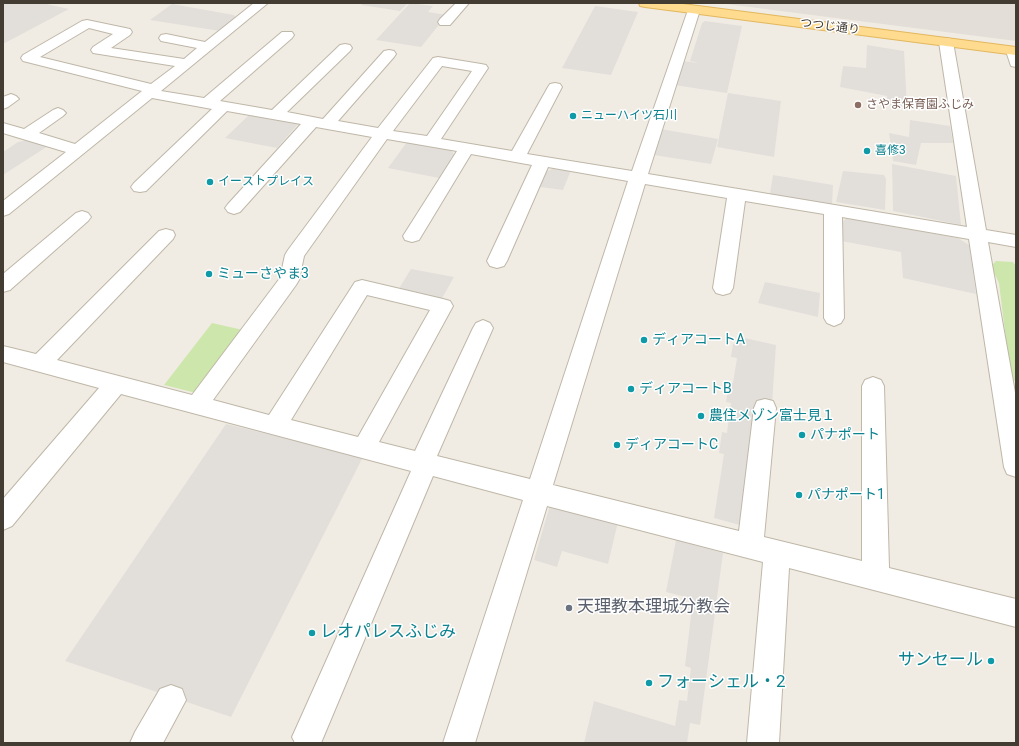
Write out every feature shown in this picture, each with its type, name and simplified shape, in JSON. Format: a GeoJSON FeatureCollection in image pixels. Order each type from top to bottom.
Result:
{"type":"FeatureCollection","features":[{"type":"Feature","properties":{"kind":"main road","name":"つつじ通り"},"geometry":{"type":"LineString","coordinates":[[644,3],[946,42],[1015,55]]}},
{"type":"Feature","properties":{"kind":"street"},"geometry":{"type":"LineString","coordinates":[[3,210],[262,3]]}},
{"type":"Feature","properties":{"kind":"street"},"geometry":{"type":"LineString","coordinates":[[445,22],[463,3]]}},
{"type":"Feature","properties":{"kind":"street"},"geometry":{"type":"LineString","coordinates":[[459,743],[638,177],[694,10]]}},
{"type":"Feature","properties":{"kind":"street"},"geometry":{"type":"LineString","coordinates":[[185,64],[98,50],[125,32],[87,24],[28,58],[151,91],[224,106],[1016,241]]}},
{"type":"Feature","properties":{"kind":"street"},"geometry":{"type":"LineString","coordinates":[[208,103],[287,35]]}},
{"type":"Feature","properties":{"kind":"street"},"geometry":{"type":"LineString","coordinates":[[166,38],[207,46]]}},
{"type":"Feature","properties":{"kind":"street"},"geometry":{"type":"LineString","coordinates":[[946,42],[1016,467]]}},
{"type":"Feature","properties":{"kind":"street"},"geometry":{"type":"LineString","coordinates":[[275,115],[344,48]]}},
{"type":"Feature","properties":{"kind":"street"},"geometry":{"type":"LineString","coordinates":[[234,208],[389,54]]}},
{"type":"Feature","properties":{"kind":"street"},"geometry":{"type":"LineString","coordinates":[[198,404],[289,280],[295,255],[383,133],[438,61],[481,68],[431,142]]}},
{"type":"Feature","properties":{"kind":"street"},"geometry":{"type":"LineString","coordinates":[[517,157],[555,87]]}},
{"type":"Feature","properties":{"kind":"street"},"geometry":{"type":"LineString","coordinates":[[140,187],[224,106]]}},
{"type":"Feature","properties":{"kind":"street"},"geometry":{"type":"LineString","coordinates":[[3,146],[24,135],[58,112]]}},
{"type":"Feature","properties":{"kind":"street"},"geometry":{"type":"LineString","coordinates":[[3,128],[78,150]]}},
{"type":"Feature","properties":{"kind":"street"},"geometry":{"type":"LineString","coordinates":[[412,236],[467,148]]}},
{"type":"Feature","properties":{"kind":"street"},"geometry":{"type":"LineString","coordinates":[[497,261],[542,161]]}},
{"type":"Feature","properties":{"kind":"street"},"geometry":{"type":"LineString","coordinates":[[724,288],[737,193]]}},
{"type":"Feature","properties":{"kind":"street"},"geometry":{"type":"LineString","coordinates":[[833,210],[834,318]]}},
{"type":"Feature","properties":{"kind":"street"},"geometry":{"type":"LineString","coordinates":[[3,285],[82,217]]}},
{"type":"Feature","properties":{"kind":"street"},"geometry":{"type":"LineString","coordinates":[[40,364],[166,234]]}},
{"type":"Feature","properties":{"kind":"street"},"geometry":{"type":"LineString","coordinates":[[275,426],[362,287],[443,306],[364,448]]}},
{"type":"Feature","properties":{"kind":"street"},"geometry":{"type":"LineString","coordinates":[[308,737],[483,328]]}},
{"type":"Feature","properties":{"kind":"street"},"geometry":{"type":"LineString","coordinates":[[6,359],[40,364],[117,383],[275,426],[876,576],[1016,613]]}},
{"type":"Feature","properties":{"kind":"street"},"geometry":{"type":"LineString","coordinates":[[3,518],[117,383]]}},
{"type":"Feature","properties":{"kind":"street"},"geometry":{"type":"LineString","coordinates":[[873,386],[876,576]]}},
{"type":"Feature","properties":{"kind":"street"},"geometry":{"type":"LineString","coordinates":[[750,545],[765,408]]}},
{"type":"Feature","properties":{"kind":"street"},"geometry":{"type":"LineString","coordinates":[[763,743],[777,552]]}},
{"type":"Feature","properties":{"kind":"street"},"geometry":{"type":"LineString","coordinates":[[146,743],[171,700]]}},
{"type":"Feature","properties":{"kind":"shaded area"},"geometry":{"type":"Polygon","coordinates":[[[3,3],[42,3],[69,9],[3,44],[3,3]]]}},
{"type":"Feature","properties":{"kind":"shaded area"},"geometry":{"type":"Polygon","coordinates":[[[363,3],[408,3],[400,11],[361,5],[363,3]]]}},
{"type":"Feature","properties":{"kind":"shaded area"},"geometry":{"type":"Polygon","coordinates":[[[410,3],[433,6],[428,12],[447,15],[421,47],[376,40],[410,3]]]}},
{"type":"Feature","properties":{"kind":"shaded area"},"geometry":{"type":"Polygon","coordinates":[[[718,3],[1016,3],[1016,41],[718,3]]]}},
{"type":"Feature","properties":{"kind":"shaded area"},"geometry":{"type":"Polygon","coordinates":[[[172,4],[234,15],[236,18],[220,31],[150,20],[172,4]]]}},
{"type":"Feature","properties":{"kind":"shaded area"},"geometry":{"type":"Polygon","coordinates":[[[595,6],[638,12],[611,75],[562,68],[595,6]]]}},
{"type":"Feature","properties":{"kind":"shaded area"},"geometry":{"type":"Polygon","coordinates":[[[705,21],[742,26],[727,93],[674,85],[682,61],[699,63],[690,61],[702,23],[705,21]]]}},
{"type":"Feature","properties":{"kind":"shaded area"},"geometry":{"type":"Polygon","coordinates":[[[867,45],[904,51],[907,108],[888,105],[887,96],[840,87],[843,66],[866,68],[867,45]]]}},
{"type":"Feature","properties":{"kind":"shaded area"},"geometry":{"type":"Polygon","coordinates":[[[728,93],[781,101],[774,157],[717,147],[728,93]]]}},
{"type":"Feature","properties":{"kind":"shaded area"},"geometry":{"type":"Polygon","coordinates":[[[249,115],[299,123],[277,148],[225,138],[249,115]]]}},
{"type":"Feature","properties":{"kind":"shaded area"},"geometry":{"type":"Polygon","coordinates":[[[910,120],[950,126],[953,143],[921,143],[916,165],[893,161],[889,133],[909,137],[910,120]]]}},
{"type":"Feature","properties":{"kind":"shaded area"},"geometry":{"type":"Polygon","coordinates":[[[661,129],[718,139],[711,164],[654,155],[661,129]]]}},
{"type":"Feature","properties":{"kind":"shaded area"},"geometry":{"type":"Polygon","coordinates":[[[28,140],[48,146],[3,175],[3,152],[18,142],[28,140]]]}},
{"type":"Feature","properties":{"kind":"shaded area"},"geometry":{"type":"Polygon","coordinates":[[[407,142],[450,149],[454,154],[439,178],[388,168],[407,142]]]}},
{"type":"Feature","properties":{"kind":"shaded area"},"geometry":{"type":"Polygon","coordinates":[[[892,164],[956,176],[961,225],[893,211],[892,164]]]}},
{"type":"Feature","properties":{"kind":"shaded area"},"geometry":{"type":"Polygon","coordinates":[[[555,168],[571,170],[563,190],[540,187],[547,171],[555,168]]]}},
{"type":"Feature","properties":{"kind":"shaded area"},"geometry":{"type":"Polygon","coordinates":[[[843,171],[884,175],[886,179],[885,210],[836,202],[843,171]]]}},
{"type":"Feature","properties":{"kind":"shaded area"},"geometry":{"type":"Polygon","coordinates":[[[773,175],[833,185],[832,205],[770,194],[773,175]]]}},
{"type":"Feature","properties":{"kind":"shaded area"},"geometry":{"type":"Polygon","coordinates":[[[847,218],[958,238],[969,245],[976,294],[903,278],[901,252],[841,241],[840,223],[847,218]]]}},
{"type":"Feature","properties":{"kind":"shaded area"},"geometry":{"type":"Polygon","coordinates":[[[411,269],[454,277],[441,300],[398,290],[411,269]]]}},
{"type":"Feature","properties":{"kind":"shaded area"},"geometry":{"type":"Polygon","coordinates":[[[765,282],[820,293],[818,317],[758,303],[765,282]]]}},
{"type":"Feature","properties":{"kind":"shaded area"},"geometry":{"type":"Polygon","coordinates":[[[740,337],[776,345],[772,404],[747,527],[714,518],[724,454],[719,453],[722,432],[727,433],[731,403],[726,402],[729,383],[733,383],[737,358],[731,357],[733,344],[739,345],[740,337]]]}},
{"type":"Feature","properties":{"kind":"shaded area"},"geometry":{"type":"Polygon","coordinates":[[[226,424],[363,457],[231,717],[65,661],[226,424]]]}},
{"type":"Feature","properties":{"kind":"shaded area"},"geometry":{"type":"Polygon","coordinates":[[[550,505],[618,522],[608,564],[562,551],[557,567],[534,560],[550,505]]]}},
{"type":"Feature","properties":{"kind":"shaded area"},"geometry":{"type":"Polygon","coordinates":[[[676,540],[723,553],[700,725],[690,723],[687,743],[584,743],[594,701],[675,726],[679,700],[687,701],[691,668],[685,666],[693,599],[666,592],[676,540]]]}},
{"type":"Feature","properties":{"kind":"green space"},"geometry":{"type":"Polygon","coordinates":[[[996,261],[1013,262],[1016,266],[1016,381],[1011,380],[999,283],[991,266],[996,261]]]}},
{"type":"Feature","properties":{"kind":"green space"},"geometry":{"type":"Polygon","coordinates":[[[212,323],[243,330],[196,393],[164,385],[212,323]]]}},
{"type":"Feature","properties":{"kind":"place","name":"さやま保育園ふじみ"},"geometry":{"type":"Point","coordinates":[858,105]}},
{"type":"Feature","properties":{"kind":"place","name":"ニューハイツ石川"},"geometry":{"type":"Point","coordinates":[573,116]}},
{"type":"Feature","properties":{"kind":"place","name":"喜修3"},"geometry":{"type":"Point","coordinates":[867,151]}},
{"type":"Feature","properties":{"kind":"place","name":"イーストプレイス"},"geometry":{"type":"Point","coordinates":[210,182]}},
{"type":"Feature","properties":{"kind":"place","name":"ミューさやま3"},"geometry":{"type":"Point","coordinates":[209,274]}},
{"type":"Feature","properties":{"kind":"place","name":"ディアコートA"},"geometry":{"type":"Point","coordinates":[644,340]}},
{"type":"Feature","properties":{"kind":"place","name":"ディアコートB"},"geometry":{"type":"Point","coordinates":[631,389]}},
{"type":"Feature","properties":{"kind":"place","name":"農住メゾン富士見１"},"geometry":{"type":"Point","coordinates":[701,416]}},
{"type":"Feature","properties":{"kind":"place","name":"パナポート"},"geometry":{"type":"Point","coordinates":[802,435]}},
{"type":"Feature","properties":{"kind":"place","name":"ディアコートC"},"geometry":{"type":"Point","coordinates":[617,445]}},
{"type":"Feature","properties":{"kind":"place","name":"パナポート1"},"geometry":{"type":"Point","coordinates":[799,495]}},
{"type":"Feature","properties":{"kind":"place","name":"天理教本理城分教会"},"geometry":{"type":"Point","coordinates":[569,608]}},
{"type":"Feature","properties":{"kind":"place","name":"レオパレスふじみ"},"geometry":{"type":"Point","coordinates":[312,633]}},
{"type":"Feature","properties":{"kind":"place","name":"サンセール"},"geometry":{"type":"Point","coordinates":[991,661]}},
{"type":"Feature","properties":{"kind":"place","name":"フォーシェル・2"},"geometry":{"type":"Point","coordinates":[649,683]}}]}
